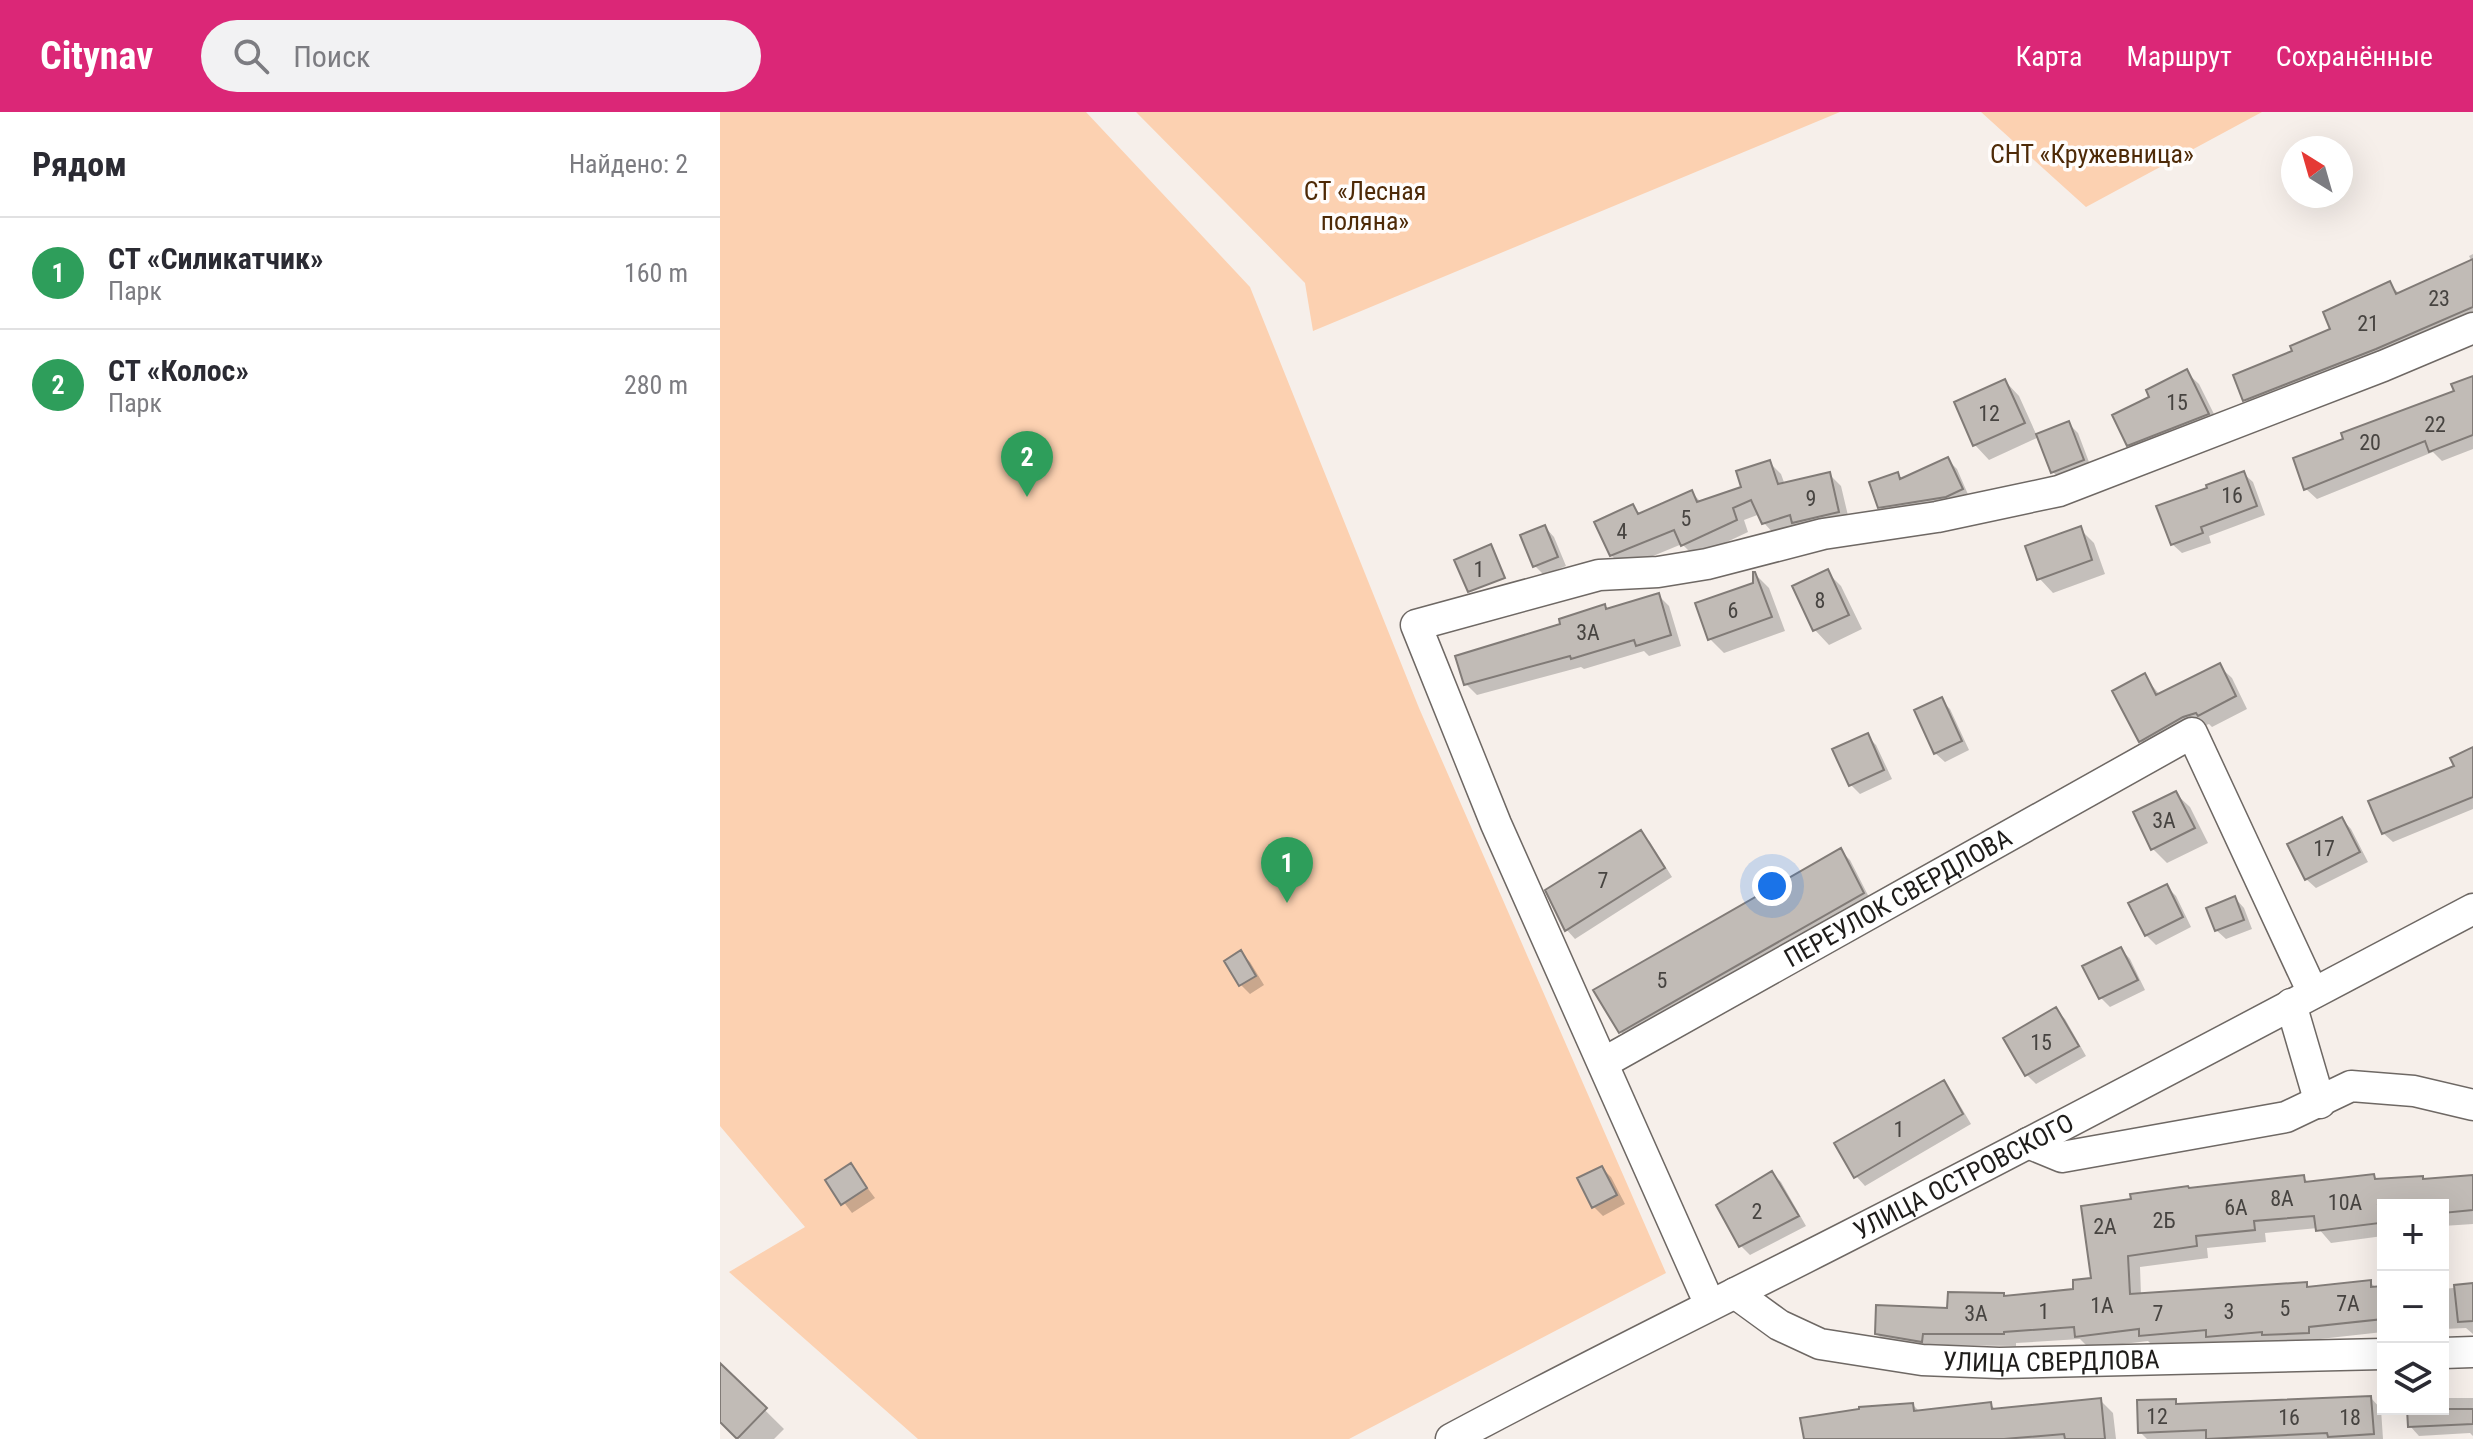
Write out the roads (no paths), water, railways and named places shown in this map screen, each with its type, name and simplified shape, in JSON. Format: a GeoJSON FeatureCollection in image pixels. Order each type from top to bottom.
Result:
{"type":"FeatureCollection","features":[{"type":"Feature","properties":{"kind":"street"},"geometry":{"type":"LineString","coordinates":[[1723,1299],[1603,1063],[1496,824],[1416,625],[1599,575],[1658,572],[1707,564],[1823,534],[1937,517],[2059,491],[2473,328]]}},
{"type":"Feature","properties":{"kind":"street","name":"ПЕРЕУЛОК СВЕРДЛОВА"},"geometry":{"type":"LineString","coordinates":[[1603,1063],[2192,733],[2302,999]]}},
{"type":"Feature","properties":{"kind":"street","name":"УЛИЦА ОСТРОВСКОГО"},"geometry":{"type":"LineString","coordinates":[[1451,1439],[1598,1360],[2028,1143],[2473,909]]}},
{"type":"Feature","properties":{"kind":"street"},"geometry":{"type":"LineString","coordinates":[[2302,999],[2320,1103]]}},
{"type":"Feature","properties":{"kind":"street"},"geometry":{"type":"LineString","coordinates":[[2028,1143],[2062,1157],[2286,1117],[2351,1086],[2414,1091],[2473,1105]]}},
{"type":"Feature","properties":{"kind":"street","name":"УЛИЦА СВЕРДЛОВА"},"geometry":{"type":"LineString","coordinates":[[1723,1299],[1820,1344],[1922,1360],[1999,1363],[2377,1354]]}},
{"type":"Feature","properties":{"kind":"street"},"geometry":{"type":"LineString","coordinates":[[2449,1353],[2473,1352]]}},
{"type":"Feature","properties":{"kind":"place","name":"СТ «Колос»"},"geometry":{"type":"Point","coordinates":[1027,497]}},
{"type":"Feature","properties":{"kind":"place","name":"СТ «Силикатчик»"},"geometry":{"type":"Point","coordinates":[1287,903]}},
{"type":"Feature","properties":{"kind":"park label","name":"СНТ «Кружевница»"},"geometry":{"type":"Point","coordinates":[2092,154]}},
{"type":"Feature","properties":{"kind":"park label","name":"СТ «Лесная поляна»"},"geometry":{"type":"Point","coordinates":[1365,206]}}]}
